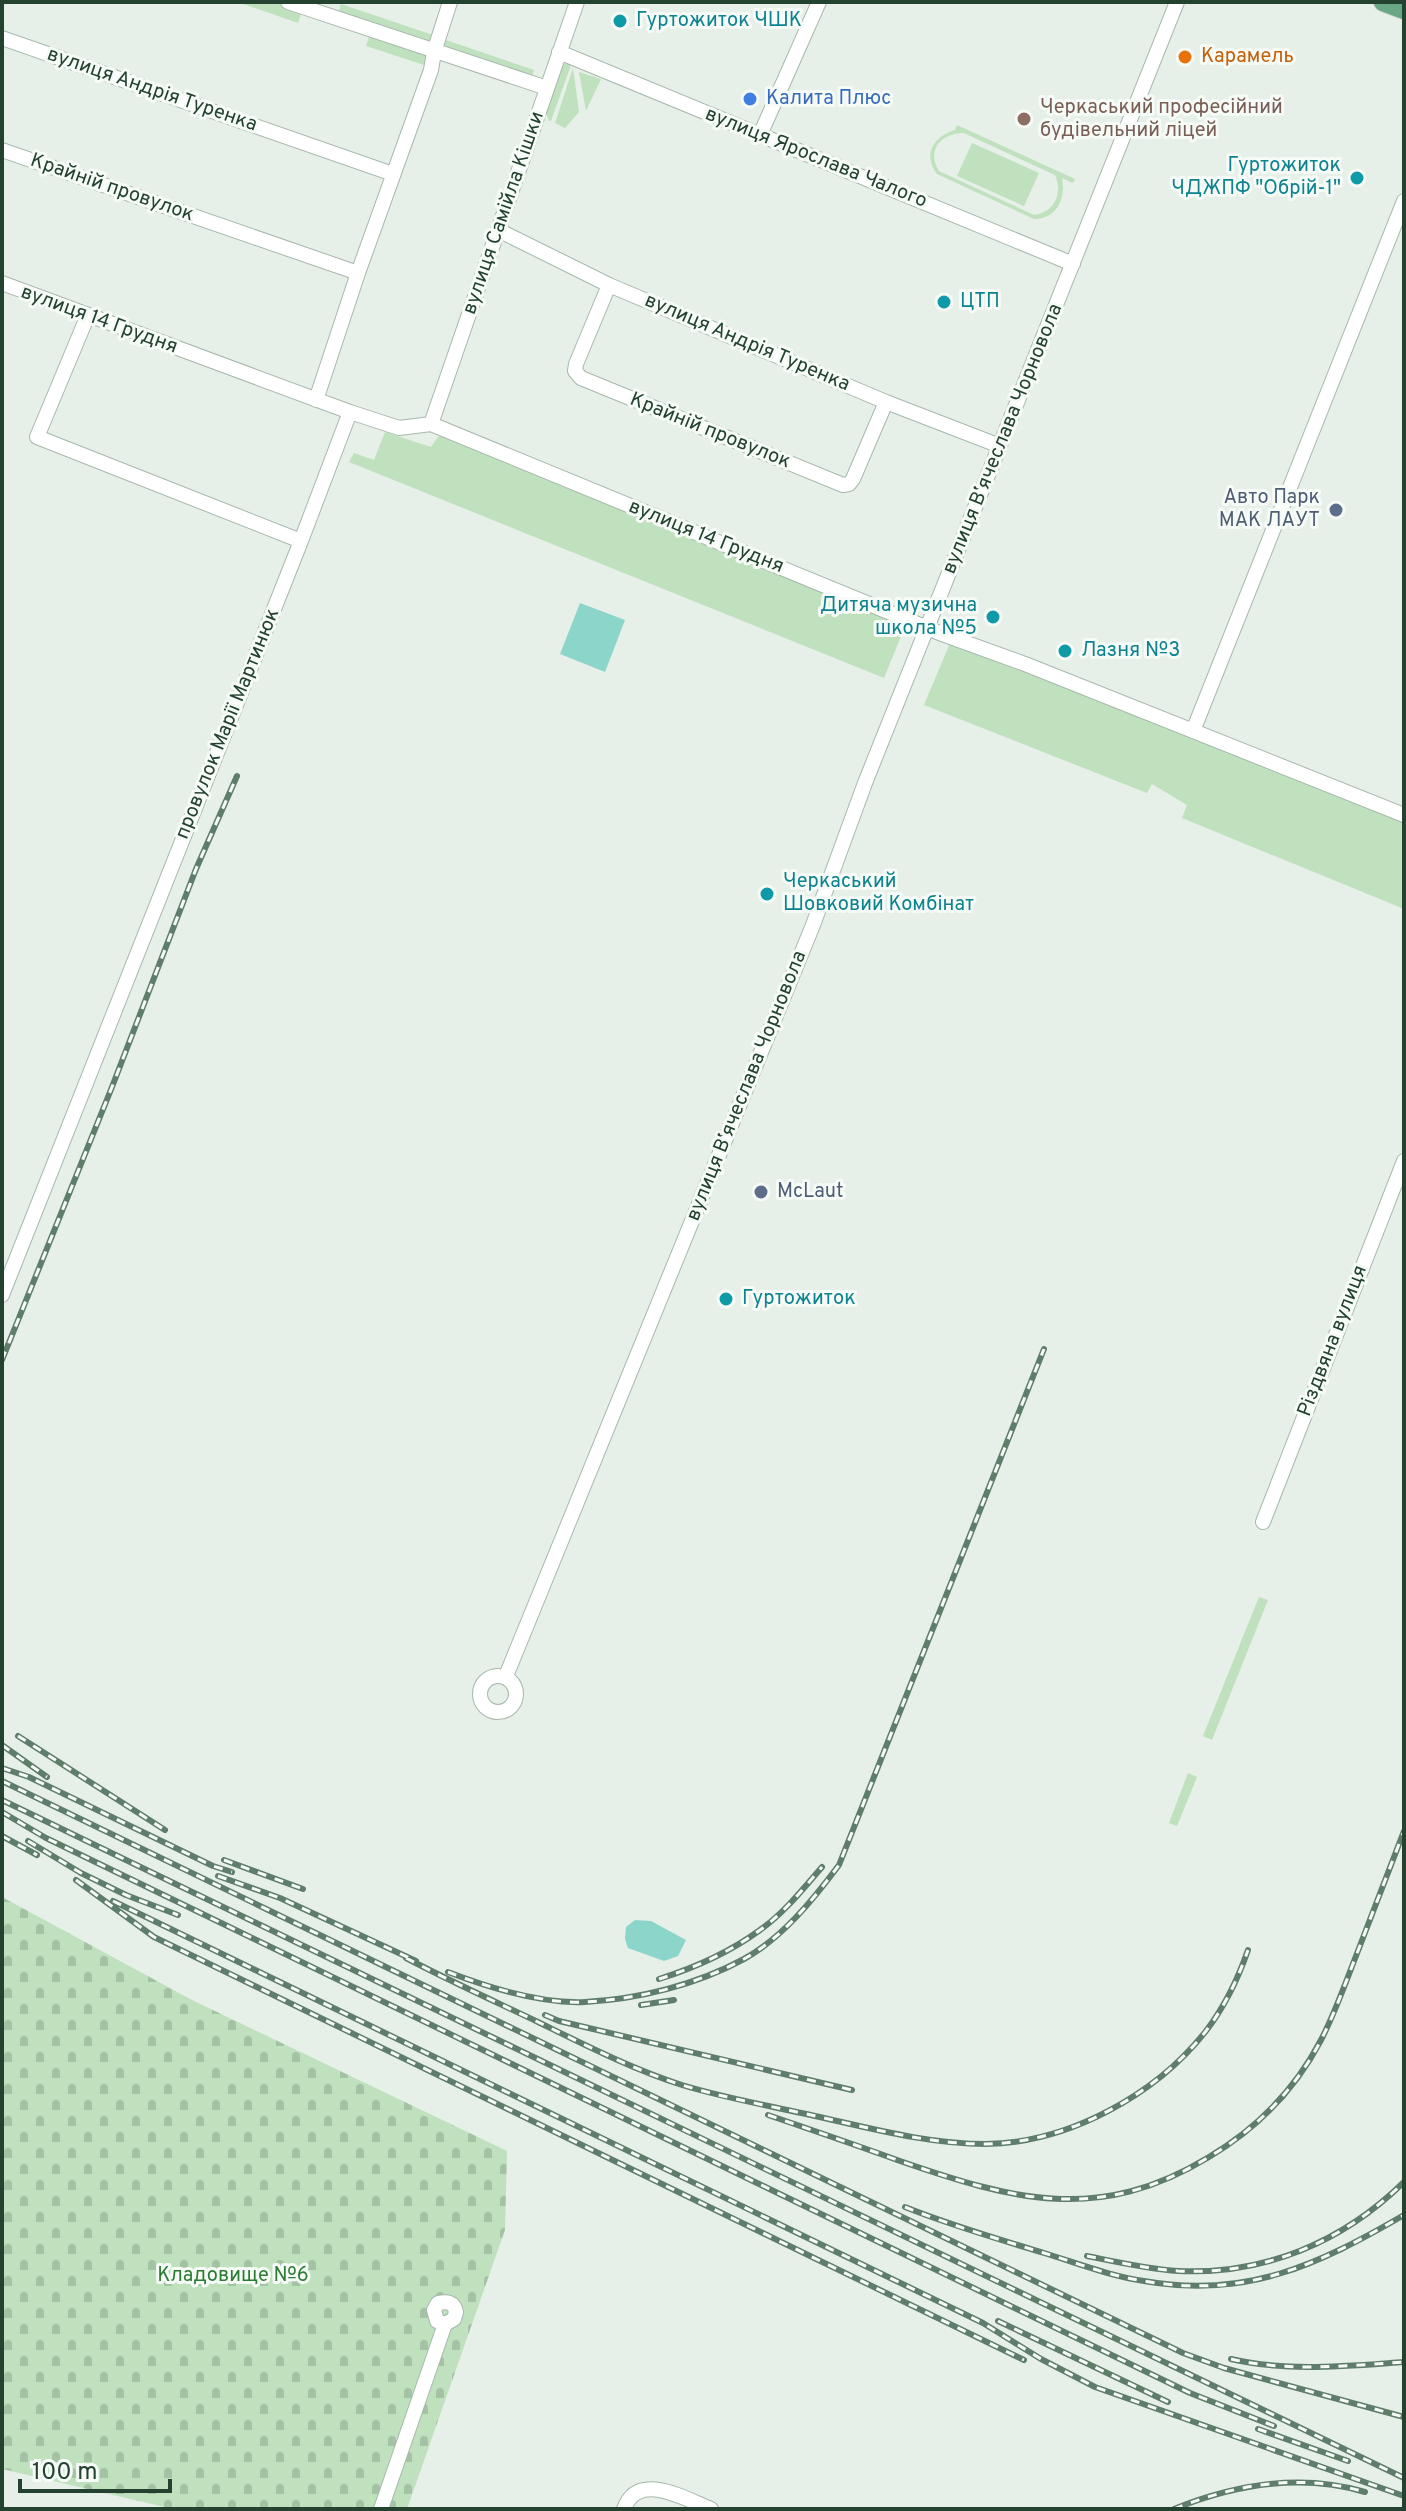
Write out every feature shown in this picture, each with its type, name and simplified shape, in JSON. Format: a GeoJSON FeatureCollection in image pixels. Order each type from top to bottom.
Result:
{"type":"FeatureCollection","features":[{"type":"Feature","properties":{"kind":"main road"},"geometry":{"type":"LineString","coordinates":[[1383,2],[1404,10]]}},
{"type":"Feature","properties":{"kind":"street"},"geometry":{"type":"LineString","coordinates":[[288,2],[547,88]]}},
{"type":"Feature","properties":{"kind":"street"},"geometry":{"type":"LineString","coordinates":[[335,18],[339,2]]}},
{"type":"Feature","properties":{"kind":"street"},"geometry":{"type":"LineString","coordinates":[[316,400],[431,70],[450,2]]}},
{"type":"Feature","properties":{"kind":"street","name":"вулиця Самійла Кішки"},"geometry":{"type":"LineString","coordinates":[[431,424],[577,2]]}},
{"type":"Feature","properties":{"kind":"street"},"geometry":{"type":"LineString","coordinates":[[760,135],[819,2]]}},
{"type":"Feature","properties":{"kind":"street","name":"вулиця Вʼячеслава Чорновола"},"geometry":{"type":"LineString","coordinates":[[506,1676],[813,925],[865,783],[1177,2]]}},
{"type":"Feature","properties":{"kind":"street","name":"вулиця Андрія Туренка"},"geometry":{"type":"LineString","coordinates":[[2,38],[393,174]]}},
{"type":"Feature","properties":{"kind":"street","name":"вулиця Ярослава Чалого"},"geometry":{"type":"LineString","coordinates":[[559,52],[1073,264]]}},
{"type":"Feature","properties":{"kind":"street","name":"Крайній провулок"},"geometry":{"type":"LineString","coordinates":[[2,150],[358,273]]}},
{"type":"Feature","properties":{"kind":"street"},"geometry":{"type":"LineString","coordinates":[[1193,731],[1404,201]]}},
{"type":"Feature","properties":{"kind":"street","name":"вулиця Андрія Туренка"},"geometry":{"type":"LineString","coordinates":[[498,230],[609,285],[886,402],[1000,446]]}},
{"type":"Feature","properties":{"kind":"street","name":"вулиця 14 Грудня"},"geometry":{"type":"LineString","coordinates":[[2,283],[350,412],[399,428],[431,424],[928,628],[1404,815]]}},
{"type":"Feature","properties":{"kind":"street","name":"Крайній провулок"},"geometry":{"type":"LineString","coordinates":[[609,285],[576,364],[576,374],[581,378],[843,485],[853,479],[886,402]]}},
{"type":"Feature","properties":{"kind":"street"},"geometry":{"type":"LineString","coordinates":[[88,315],[37,437],[301,541]]}},
{"type":"Feature","properties":{"kind":"street","name":"провулок Марії Мартинюк"},"geometry":{"type":"LineString","coordinates":[[2,1295],[350,412]]}},
{"type":"Feature","properties":{"kind":"street","name":"Різдвяна вулиця"},"geometry":{"type":"LineString","coordinates":[[1263,1522],[1404,1161]]}},
{"type":"Feature","properties":{"kind":"street"},"geometry":{"type":"LineString","coordinates":[[381,2509],[445,2324]]}},
{"type":"Feature","properties":{"kind":"street"},"geometry":{"type":"LineString","coordinates":[[624,2509],[636,2493],[654,2487],[711,2509]]}},
{"type":"Feature","properties":{"kind":"green space"},"geometry":{"type":"Polygon","coordinates":[[[237,2],[275,2],[302,11],[298,23],[237,2]]]}},
{"type":"Feature","properties":{"kind":"green space"},"geometry":{"type":"Polygon","coordinates":[[[341,4],[433,35],[429,45],[338,14],[341,4]]]}},
{"type":"Feature","properties":{"kind":"green space"},"geometry":{"type":"Polygon","coordinates":[[[370,34],[431,55],[427,66],[366,46],[370,34]]]}},
{"type":"Feature","properties":{"kind":"green space"},"geometry":{"type":"Polygon","coordinates":[[[440,38],[534,70],[531,79],[436,47],[440,38]]]}},
{"type":"Feature","properties":{"kind":"green space"},"geometry":{"type":"Polygon","coordinates":[[[568,62],[571,65],[549,121],[546,113],[562,66],[568,62]]]}},
{"type":"Feature","properties":{"kind":"green space"},"geometry":{"type":"Polygon","coordinates":[[[573,68],[579,112],[565,128],[555,123],[573,68]]]}},
{"type":"Feature","properties":{"kind":"green space"},"geometry":{"type":"Polygon","coordinates":[[[579,72],[601,79],[586,111],[579,72]]]}},
{"type":"Feature","properties":{"kind":"green space"},"geometry":{"type":"Polygon","coordinates":[[[957,125],[1075,179],[1073,183],[1062,178],[1063,193],[1058,206],[1049,215],[1034,219],[937,174],[931,160],[932,147],[941,137],[955,130],[957,125]],[[964,133],[943,139],[935,150],[935,163],[939,171],[1034,215],[1047,210],[1055,201],[1058,188],[1055,175],[964,133]]]}},
{"type":"Feature","properties":{"kind":"green space"},"geometry":{"type":"Polygon","coordinates":[[[972,143],[1039,173],[1024,206],[957,176],[972,143]]]}},
{"type":"Feature","properties":{"kind":"green space"},"geometry":{"type":"Polygon","coordinates":[[[385,432],[431,447],[443,435],[803,581],[811,588],[906,624],[884,678],[349,462],[354,453],[374,460],[385,432]]]}},
{"type":"Feature","properties":{"kind":"green space"},"geometry":{"type":"Polygon","coordinates":[[[950,643],[1404,820],[1404,909],[1182,818],[1187,805],[1152,784],[1147,793],[924,705],[950,643]]]}},
{"type":"Feature","properties":{"kind":"green space"},"geometry":{"type":"Polygon","coordinates":[[[1259,1597],[1268,1600],[1212,1740],[1203,1736],[1259,1597]]]}},
{"type":"Feature","properties":{"kind":"green space"},"geometry":{"type":"Polygon","coordinates":[[[1188,1773],[1197,1777],[1177,1826],[1169,1823],[1188,1773]]]}},
{"type":"Feature","properties":{"kind":"green space","name":"Кладовище №6"},"geometry":{"type":"Polygon","coordinates":[[[2,1897],[192,2000],[507,2151],[505,2230],[407,2509],[173,2509],[2,2469],[2,1897]]]}},
{"type":"Feature","properties":{"kind":"water"},"geometry":{"type":"Polygon","coordinates":[[[580,603],[625,620],[605,672],[560,654],[580,603]]]}},
{"type":"Feature","properties":{"kind":"water"},"geometry":{"type":"Polygon","coordinates":[[[635,1920],[651,1921],[686,1940],[678,1956],[664,1961],[628,1948],[626,1927],[635,1920]]]}},
{"type":"Feature","properties":{"kind":"railway"},"geometry":{"type":"LineString","coordinates":[[2,1360],[196,869],[237,776]]}},
{"type":"Feature","properties":{"kind":"railway"},"geometry":{"type":"LineString","coordinates":[[448,1972],[497,1989],[551,2000],[585,2002],[626,1998],[667,1989],[726,1968],[758,1950],[796,1917],[839,1865],[1044,1349]]}},
{"type":"Feature","properties":{"kind":"railway"},"geometry":{"type":"LineString","coordinates":[[18,1736],[165,1830]]}},
{"type":"Feature","properties":{"kind":"railway"},"geometry":{"type":"LineString","coordinates":[[2,1745],[47,1777]]}},
{"type":"Feature","properties":{"kind":"railway"},"geometry":{"type":"LineString","coordinates":[[2,1768],[29,1777],[213,1866],[232,1872]]}},
{"type":"Feature","properties":{"kind":"railway"},"geometry":{"type":"LineString","coordinates":[[2,1781],[1183,2353],[1224,2368],[1404,2417]]}},
{"type":"Feature","properties":{"kind":"railway"},"geometry":{"type":"LineString","coordinates":[[2,1800],[1404,2478]]}},
{"type":"Feature","properties":{"kind":"railway"},"geometry":{"type":"LineString","coordinates":[[2,1812],[46,1838],[1190,2393],[1274,2426]]}},
{"type":"Feature","properties":{"kind":"railway"},"geometry":{"type":"LineString","coordinates":[[768,2115],[941,2175],[1018,2195],[1056,2199],[1093,2198],[1130,2191],[1169,2178],[1243,2134],[1287,2092],[1311,2058],[1335,2009],[1404,1831]]}},
{"type":"Feature","properties":{"kind":"railway"},"geometry":{"type":"LineString","coordinates":[[2,1836],[37,1855]]}},
{"type":"Feature","properties":{"kind":"railway"},"geometry":{"type":"LineString","coordinates":[[28,1841],[81,1873],[178,1915]]}},
{"type":"Feature","properties":{"kind":"railway"},"geometry":{"type":"LineString","coordinates":[[224,1860],[303,1889]]}},
{"type":"Feature","properties":{"kind":"railway"},"geometry":{"type":"LineString","coordinates":[[659,1979],[711,1959],[748,1938],[785,1908],[822,1867]]}},
{"type":"Feature","properties":{"kind":"railway"},"geometry":{"type":"LineString","coordinates":[[218,1876],[280,1898],[416,1961]]}},
{"type":"Feature","properties":{"kind":"railway"},"geometry":{"type":"LineString","coordinates":[[76,1880],[154,1937],[1024,2360]]}},
{"type":"Feature","properties":{"kind":"railway"},"geometry":{"type":"LineString","coordinates":[[113,1901],[983,2323],[1041,2359],[1095,2387],[1404,2496]]}},
{"type":"Feature","properties":{"kind":"railway"},"geometry":{"type":"LineString","coordinates":[[406,1958],[609,2056],[682,2085],[904,2136],[986,2144],[1048,2135],[1078,2125],[1136,2095],[1162,2076],[1213,2022],[1248,1950]]}},
{"type":"Feature","properties":{"kind":"railway"},"geometry":{"type":"LineString","coordinates":[[641,2005],[674,2000]]}},
{"type":"Feature","properties":{"kind":"railway"},"geometry":{"type":"LineString","coordinates":[[545,2015],[559,2021],[852,2090]]}},
{"type":"Feature","properties":{"kind":"railway"},"geometry":{"type":"LineString","coordinates":[[1087,2256],[1178,2271],[1210,2271],[1272,2260],[1329,2238],[1355,2222],[1404,2182]]}},
{"type":"Feature","properties":{"kind":"railway"},"geometry":{"type":"LineString","coordinates":[[905,2207],[1106,2273],[1181,2285],[1216,2285],[1280,2274],[1341,2249],[1404,2215]]}},
{"type":"Feature","properties":{"kind":"railway"},"geometry":{"type":"LineString","coordinates":[[998,2321],[1168,2402]]}},
{"type":"Feature","properties":{"kind":"railway"},"geometry":{"type":"LineString","coordinates":[[1231,2359],[1295,2367],[1404,2362]]}},
{"type":"Feature","properties":{"kind":"railway"},"geometry":{"type":"LineString","coordinates":[[1258,2429],[1348,2461]]}},
{"type":"Feature","properties":{"kind":"railway"},"geometry":{"type":"LineString","coordinates":[[1174,2509],[1221,2493],[1268,2484],[1316,2483],[1365,2492]]}},
{"type":"Feature","properties":{"kind":"place","name":"Гуртожиток ЧШК"},"geometry":{"type":"Point","coordinates":[620,21]}},
{"type":"Feature","properties":{"kind":"place","name":"Карамель"},"geometry":{"type":"Point","coordinates":[1185,57]}},
{"type":"Feature","properties":{"kind":"place","name":"Калита Плюс"},"geometry":{"type":"Point","coordinates":[750,99]}},
{"type":"Feature","properties":{"kind":"place","name":"Черкаський професійний будівельний ліцей"},"geometry":{"type":"Point","coordinates":[1024,119]}},
{"type":"Feature","properties":{"kind":"place","name":"Гуртожиток ЧДЖПФ \"Обрій-1\""},"geometry":{"type":"Point","coordinates":[1357,178]}},
{"type":"Feature","properties":{"kind":"place","name":"ЦТП"},"geometry":{"type":"Point","coordinates":[944,302]}},
{"type":"Feature","properties":{"kind":"place","name":"Авто Парк МАК ЛАУТ"},"geometry":{"type":"Point","coordinates":[1336,510]}},
{"type":"Feature","properties":{"kind":"place","name":"Дитяча музична школа №5"},"geometry":{"type":"Point","coordinates":[993,617]}},
{"type":"Feature","properties":{"kind":"place","name":"Лазня №3"},"geometry":{"type":"Point","coordinates":[1065,651]}},
{"type":"Feature","properties":{"kind":"place","name":"Черкаський Шовковий Комбінат"},"geometry":{"type":"Point","coordinates":[767,894]}},
{"type":"Feature","properties":{"kind":"place","name":"McLaut"},"geometry":{"type":"Point","coordinates":[761,1192]}},
{"type":"Feature","properties":{"kind":"place","name":"Гуртожиток"},"geometry":{"type":"Point","coordinates":[726,1299]}}]}
